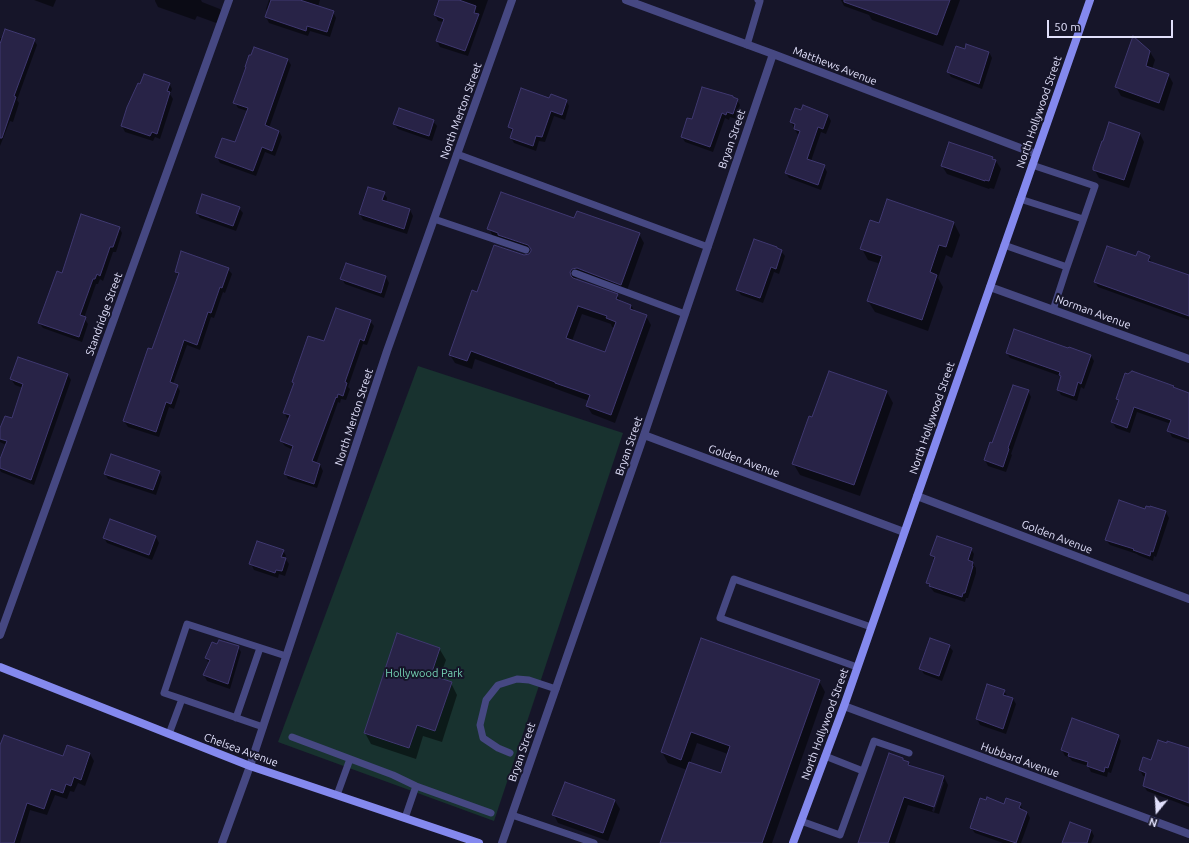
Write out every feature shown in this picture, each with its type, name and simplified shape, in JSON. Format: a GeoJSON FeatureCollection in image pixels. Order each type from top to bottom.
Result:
{"type":"FeatureCollection","features":[{"type":"Feature","properties":{"kind":"main road","name":"North Hollywood Street"},"geometry":{"type":"LineString","coordinates":[[793,843],[844,706],[1090,0]]}},
{"type":"Feature","properties":{"kind":"main road","name":"Chelsea Avenue"},"geometry":{"type":"LineString","coordinates":[[0,667],[250,766],[479,843]]}},
{"type":"Feature","properties":{"kind":"street","name":"Standridge Street"},"geometry":{"type":"LineString","coordinates":[[0,635],[228,0]]}},
{"type":"Feature","properties":{"kind":"street","name":"North Merton Street"},"geometry":{"type":"LineString","coordinates":[[222,843],[250,766],[387,351],[512,0]]}},
{"type":"Feature","properties":{"kind":"street","name":"Matthews Avenue"},"geometry":{"type":"LineString","coordinates":[[626,0],[1036,154]]}},
{"type":"Feature","properties":{"kind":"street","name":"Bryan Street"},"geometry":{"type":"LineString","coordinates":[[502,843],[644,435],[773,54]]}},
{"type":"Feature","properties":{"kind":"street","name":"Norman Avenue"},"geometry":{"type":"LineString","coordinates":[[990,287],[1189,359]]}},
{"type":"Feature","properties":{"kind":"street","name":"Golden Avenue"},"geometry":{"type":"LineString","coordinates":[[644,435],[904,532]]}},
{"type":"Feature","properties":{"kind":"street","name":"Golden Avenue"},"geometry":{"type":"LineString","coordinates":[[917,496],[1189,599]]}},
{"type":"Feature","properties":{"kind":"street","name":"Hubbard Avenue"},"geometry":{"type":"LineString","coordinates":[[844,706],[1189,834]]}},
{"type":"Feature","properties":{"kind":"lane"},"geometry":{"type":"LineString","coordinates":[[747,45],[760,1],[758,0]]}},
{"type":"Feature","properties":{"kind":"lane"},"geometry":{"type":"LineString","coordinates":[[457,154],[708,246]]}},
{"type":"Feature","properties":{"kind":"lane"},"geometry":{"type":"LineString","coordinates":[[1032,165],[1095,186],[1053,310]]}},
{"type":"Feature","properties":{"kind":"lane"},"geometry":{"type":"LineString","coordinates":[[1020,199],[1083,219]]}},
{"type":"Feature","properties":{"kind":"lane"},"geometry":{"type":"LineString","coordinates":[[434,220],[526,250]]}},
{"type":"Feature","properties":{"kind":"lane"},"geometry":{"type":"LineString","coordinates":[[1004,245],[1067,267]]}},
{"type":"Feature","properties":{"kind":"lane"},"geometry":{"type":"LineString","coordinates":[[575,273],[685,314]]}},
{"type":"Feature","properties":{"kind":"lane"},"geometry":{"type":"LineString","coordinates":[[857,667],[720,618],[734,579],[871,628]]}},
{"type":"Feature","properties":{"kind":"lane"},"geometry":{"type":"LineString","coordinates":[[263,727],[164,693],[188,624],[286,656]]}},
{"type":"Feature","properties":{"kind":"lane"},"geometry":{"type":"LineString","coordinates":[[236,718],[260,648]]}},
{"type":"Feature","properties":{"kind":"lane"},"geometry":{"type":"LineString","coordinates":[[510,753],[498,748],[482,738],[480,725],[486,700],[498,685],[517,679],[529,680],[556,688]]}},
{"type":"Feature","properties":{"kind":"lane"},"geometry":{"type":"LineString","coordinates":[[169,734],[182,699]]}},
{"type":"Feature","properties":{"kind":"lane"},"geometry":{"type":"LineString","coordinates":[[292,737],[393,775],[416,786],[491,813]]}},
{"type":"Feature","properties":{"kind":"lane"},"geometry":{"type":"LineString","coordinates":[[801,821],[840,835],[874,741],[910,753]]}},
{"type":"Feature","properties":{"kind":"lane"},"geometry":{"type":"LineString","coordinates":[[825,756],[863,771]]}},
{"type":"Feature","properties":{"kind":"lane"},"geometry":{"type":"LineString","coordinates":[[337,795],[350,759]]}},
{"type":"Feature","properties":{"kind":"lane"},"geometry":{"type":"LineString","coordinates":[[405,818],[416,786]]}},
{"type":"Feature","properties":{"kind":"lane"},"geometry":{"type":"LineString","coordinates":[[512,814],[594,843]]}},
{"type":"Feature","properties":{"kind":"green space","name":"Hollywood Park"},"geometry":{"type":"Polygon","coordinates":[[[418,366],[623,433],[494,821],[278,742],[418,366]]]}},
{"type":"Feature","properties":{"kind":"building"},"geometry":{"type":"Polygon","coordinates":[[[271,0],[300,0],[334,11],[327,32],[307,26],[306,31],[265,17],[271,0]]]}},
{"type":"Feature","properties":{"kind":"building"},"geometry":{"type":"Polygon","coordinates":[[[439,0],[459,0],[476,6],[474,13],[479,14],[465,51],[436,41],[444,19],[434,15],[439,0]]]}},
{"type":"Feature","properties":{"kind":"building"},"geometry":{"type":"Polygon","coordinates":[[[844,0],[950,0],[937,35],[844,2],[844,0]]]}},
{"type":"Feature","properties":{"kind":"building"},"geometry":{"type":"Polygon","coordinates":[[[5,29],[35,39],[14,96],[16,97],[2,138],[0,138],[0,44],[5,29]]]}},
{"type":"Feature","properties":{"kind":"building"},"geometry":{"type":"Polygon","coordinates":[[[1133,36],[1150,51],[1146,66],[1169,74],[1159,103],[1115,87],[1133,36]]]}},
{"type":"Feature","properties":{"kind":"building"},"geometry":{"type":"Polygon","coordinates":[[[966,44],[989,52],[979,84],[947,72],[956,46],[965,49],[966,44]]]}},
{"type":"Feature","properties":{"kind":"building"},"geometry":{"type":"Polygon","coordinates":[[[254,47],[288,59],[265,125],[279,131],[272,151],[262,147],[253,171],[215,157],[222,138],[235,142],[248,108],[233,103],[249,55],[251,55],[254,47]]]}},
{"type":"Feature","properties":{"kind":"building"},"geometry":{"type":"Polygon","coordinates":[[[144,74],[170,83],[167,91],[170,92],[157,134],[152,132],[150,136],[121,126],[127,107],[138,83],[140,84],[144,74]]]}},
{"type":"Feature","properties":{"kind":"building"},"geometry":{"type":"Polygon","coordinates":[[[702,87],[733,96],[738,99],[733,114],[727,112],[726,115],[722,113],[710,147],[681,137],[687,118],[692,119],[702,87]]]}},
{"type":"Feature","properties":{"kind":"building"},"geometry":{"type":"Polygon","coordinates":[[[521,88],[549,98],[551,94],[567,100],[562,115],[551,111],[542,137],[536,136],[533,146],[510,138],[513,129],[508,127],[521,88]]]}},
{"type":"Feature","properties":{"kind":"building"},"geometry":{"type":"Polygon","coordinates":[[[803,105],[828,115],[823,129],[818,127],[807,159],[825,165],[818,185],[785,173],[800,131],[794,129],[795,124],[790,122],[795,108],[801,110],[803,105]]]}},
{"type":"Feature","properties":{"kind":"building"},"geometry":{"type":"Polygon","coordinates":[[[399,108],[434,120],[429,136],[393,124],[399,108]]]}},
{"type":"Feature","properties":{"kind":"building"},"geometry":{"type":"Polygon","coordinates":[[[1109,122],[1140,133],[1124,180],[1093,170],[1109,122]]]}},
{"type":"Feature","properties":{"kind":"building"},"geometry":{"type":"Polygon","coordinates":[[[949,142],[993,157],[992,159],[996,160],[989,181],[941,166],[949,142]]]}},
{"type":"Feature","properties":{"kind":"building"},"geometry":{"type":"Polygon","coordinates":[[[368,187],[385,192],[382,200],[410,209],[404,229],[359,214],[368,187]]]}},
{"type":"Feature","properties":{"kind":"building"},"geometry":{"type":"Polygon","coordinates":[[[501,192],[574,218],[577,211],[640,233],[621,285],[577,268],[572,269],[570,272],[573,278],[618,294],[616,299],[631,305],[630,309],[647,315],[611,415],[586,406],[590,395],[555,382],[471,351],[467,361],[449,355],[472,290],[477,292],[494,245],[524,255],[529,254],[531,251],[528,245],[498,235],[498,233],[487,229],[501,192]],[[578,306],[566,338],[605,352],[616,322],[606,318],[607,316],[578,306]]]}},
{"type":"Feature","properties":{"kind":"building"},"geometry":{"type":"Polygon","coordinates":[[[202,194],[240,207],[233,226],[196,213],[202,194]]]}},
{"type":"Feature","properties":{"kind":"building"},"geometry":{"type":"Polygon","coordinates":[[[887,199],[954,222],[946,247],[939,245],[930,272],[937,275],[922,320],[867,301],[882,256],[860,249],[870,220],[879,223],[887,199]]]}},
{"type":"Feature","properties":{"kind":"building"},"geometry":{"type":"Polygon","coordinates":[[[81,214],[120,227],[113,247],[110,247],[100,276],[97,274],[95,279],[93,279],[80,315],[86,317],[79,337],[38,323],[57,271],[62,273],[81,214]]]}},
{"type":"Feature","properties":{"kind":"building"},"geometry":{"type":"Polygon","coordinates":[[[754,239],[782,250],[776,269],[771,267],[760,298],[736,290],[754,239]]]}},
{"type":"Feature","properties":{"kind":"building"},"geometry":{"type":"Polygon","coordinates":[[[1107,246],[1136,256],[1138,251],[1150,256],[1148,261],[1189,275],[1189,316],[1094,282],[1107,246]]]}},
{"type":"Feature","properties":{"kind":"building"},"geometry":{"type":"Polygon","coordinates":[[[181,251],[229,268],[222,288],[220,287],[211,313],[208,312],[197,345],[184,340],[170,382],[178,385],[171,404],[166,402],[156,432],[123,421],[148,348],[152,349],[179,273],[175,272],[181,251]]]}},
{"type":"Feature","properties":{"kind":"building"},"geometry":{"type":"Polygon","coordinates":[[[346,263],[386,276],[381,293],[340,279],[346,263]]]}},
{"type":"Feature","properties":{"kind":"building"},"geometry":{"type":"Polygon","coordinates":[[[336,308],[371,320],[364,341],[360,339],[345,382],[347,383],[343,396],[338,394],[337,398],[336,397],[312,461],[320,464],[314,484],[284,474],[293,446],[280,441],[290,415],[283,413],[308,336],[324,341],[336,308]]]}},
{"type":"Feature","properties":{"kind":"building"},"geometry":{"type":"Polygon","coordinates":[[[1014,329],[1091,355],[1081,384],[1078,382],[1074,396],[1057,390],[1061,376],[1059,375],[1060,372],[1006,353],[1014,329]]]}},
{"type":"Feature","properties":{"kind":"building"},"geometry":{"type":"Polygon","coordinates":[[[18,357],[68,374],[31,480],[0,468],[0,459],[7,441],[0,439],[0,428],[5,416],[12,418],[23,384],[10,379],[18,357]]]}},
{"type":"Feature","properties":{"kind":"building"},"geometry":{"type":"Polygon","coordinates":[[[829,371],[887,391],[854,485],[792,464],[809,416],[812,417],[829,371]]]}},
{"type":"Feature","properties":{"kind":"building"},"geometry":{"type":"Polygon","coordinates":[[[1132,371],[1189,393],[1189,439],[1167,431],[1171,420],[1134,407],[1127,428],[1111,422],[1119,400],[1116,399],[1125,373],[1128,374],[1132,371]]]}},
{"type":"Feature","properties":{"kind":"building"},"geometry":{"type":"Polygon","coordinates":[[[1013,385],[1029,390],[1008,448],[1009,449],[1003,467],[984,460],[990,442],[992,443],[1013,385]]]}},
{"type":"Feature","properties":{"kind":"building"},"geometry":{"type":"Polygon","coordinates":[[[111,454],[160,471],[153,490],[104,474],[111,454]]]}},
{"type":"Feature","properties":{"kind":"building"},"geometry":{"type":"Polygon","coordinates":[[[1119,500],[1145,509],[1146,506],[1150,506],[1166,511],[1153,552],[1151,551],[1150,556],[1133,550],[1134,549],[1105,540],[1119,500]]]}},
{"type":"Feature","properties":{"kind":"building"},"geometry":{"type":"Polygon","coordinates":[[[110,519],[156,536],[149,555],[103,538],[110,519]]]}},
{"type":"Feature","properties":{"kind":"building"},"geometry":{"type":"Polygon","coordinates":[[[937,536],[972,548],[968,560],[973,562],[973,566],[965,593],[963,593],[962,597],[929,586],[930,584],[926,583],[935,557],[930,555],[937,536]]]}},
{"type":"Feature","properties":{"kind":"building"},"geometry":{"type":"Polygon","coordinates":[[[257,541],[284,550],[281,557],[286,558],[282,571],[276,570],[275,573],[249,564],[257,541]]]}},
{"type":"Feature","properties":{"kind":"building"},"geometry":{"type":"Polygon","coordinates":[[[397,633],[440,648],[431,675],[452,682],[435,731],[417,725],[409,748],[364,733],[397,633]]]}},
{"type":"Feature","properties":{"kind":"building"},"geometry":{"type":"Polygon","coordinates":[[[701,638],[820,680],[762,843],[660,843],[689,762],[721,773],[730,746],[691,732],[681,760],[661,752],[701,638]]]}},
{"type":"Feature","properties":{"kind":"building"},"geometry":{"type":"Polygon","coordinates":[[[930,638],[950,645],[939,676],[919,669],[930,638]]]}},
{"type":"Feature","properties":{"kind":"building"},"geometry":{"type":"Polygon","coordinates":[[[219,640],[239,646],[228,684],[203,675],[210,660],[205,658],[212,642],[217,644],[219,640]]]}},
{"type":"Feature","properties":{"kind":"building"},"geometry":{"type":"Polygon","coordinates":[[[987,684],[1005,690],[1003,695],[1013,698],[1003,729],[976,719],[987,684]]]}},
{"type":"Feature","properties":{"kind":"building"},"geometry":{"type":"Polygon","coordinates":[[[1072,718],[1119,735],[1108,768],[1105,767],[1104,772],[1087,766],[1088,762],[1068,756],[1069,753],[1061,750],[1072,718]]]}},
{"type":"Feature","properties":{"kind":"building"},"geometry":{"type":"Polygon","coordinates":[[[4,735],[63,756],[67,745],[90,753],[81,780],[74,777],[71,786],[66,784],[63,793],[51,789],[44,809],[27,803],[14,843],[0,843],[0,745],[4,735]]]}},
{"type":"Feature","properties":{"kind":"building"},"geometry":{"type":"Polygon","coordinates":[[[1158,740],[1167,743],[1167,741],[1189,748],[1189,803],[1143,786],[1146,773],[1139,770],[1143,757],[1151,760],[1158,740]]]}},
{"type":"Feature","properties":{"kind":"building"},"geometry":{"type":"Polygon","coordinates":[[[889,753],[903,758],[903,760],[909,762],[908,765],[944,776],[934,807],[904,797],[888,843],[858,843],[889,753]]]}},
{"type":"Feature","properties":{"kind":"building"},"geometry":{"type":"Polygon","coordinates":[[[565,782],[615,800],[603,833],[552,815],[565,782]]]}},
{"type":"Feature","properties":{"kind":"building"},"geometry":{"type":"Polygon","coordinates":[[[987,797],[1004,804],[1006,798],[1021,803],[1019,808],[1027,812],[1016,843],[970,828],[980,798],[986,800],[987,797]]]}},
{"type":"Feature","properties":{"kind":"building"},"geometry":{"type":"Polygon","coordinates":[[[1070,822],[1091,830],[1087,843],[1062,843],[1070,822]]]}}]}
